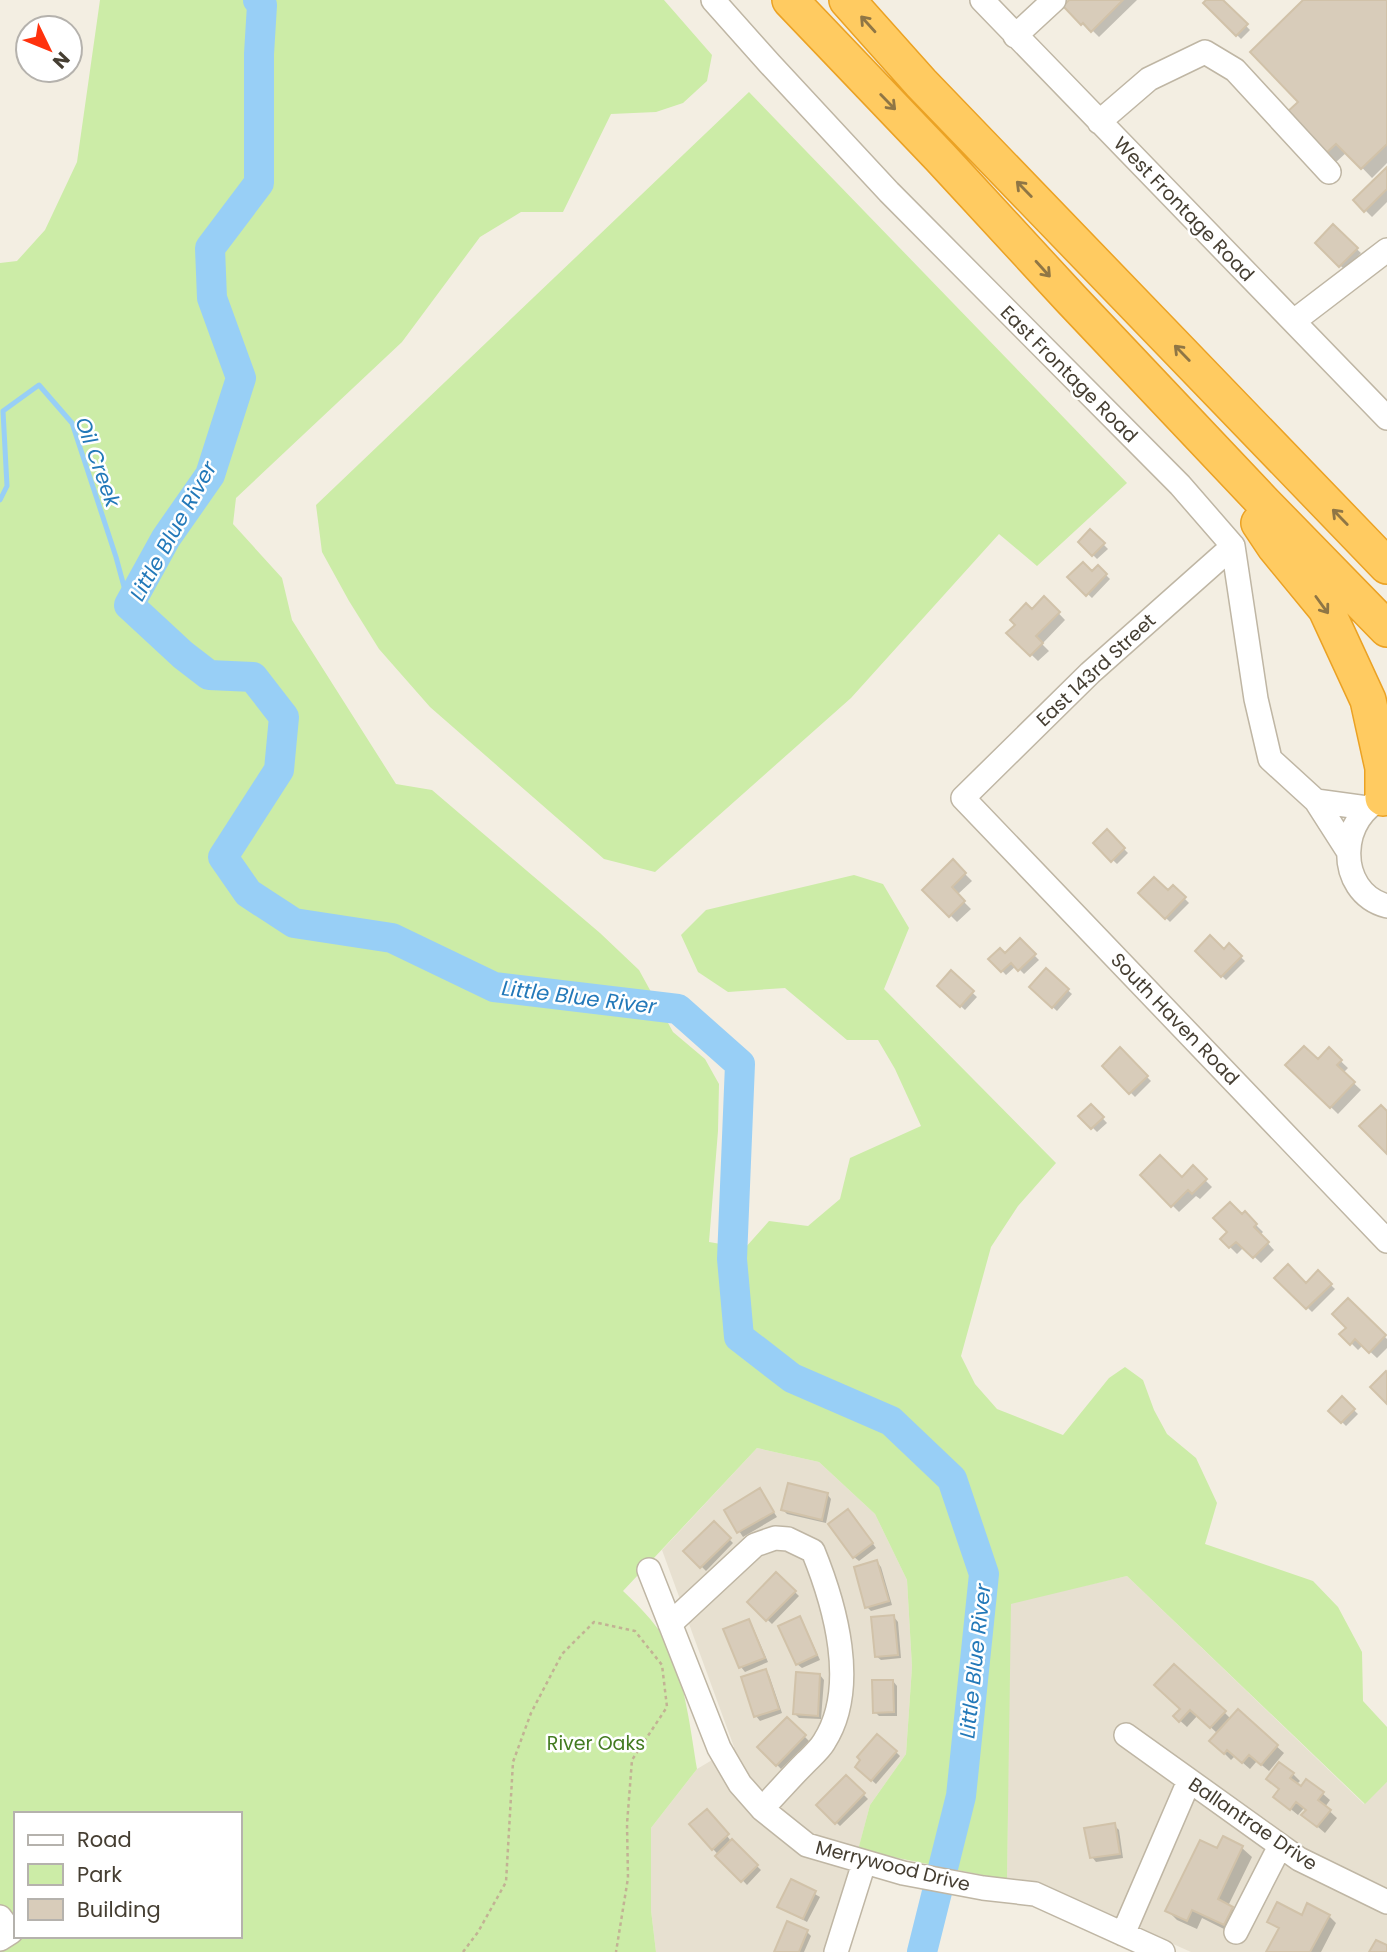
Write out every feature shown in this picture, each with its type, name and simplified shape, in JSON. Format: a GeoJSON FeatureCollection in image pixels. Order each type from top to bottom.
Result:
{"type":"FeatureCollection","features":[{"type":"Feature","properties":{"kind":"highway"},"geometry":{"type":"LineString","coordinates":[[790,0],[1387,629]]}},
{"type":"Feature","properties":{"kind":"highway"},"geometry":{"type":"LineString","coordinates":[[847,0],[921,83],[1387,566]]}},
{"type":"Feature","properties":{"kind":"highway"},"geometry":{"type":"LineString","coordinates":[[1196,430],[1275,547],[1326,610],[1368,700],[1383,768],[1379,801]]}},
{"type":"Feature","properties":{"kind":"street","name":"East Frontage Road"},"geometry":{"type":"LineString","coordinates":[[713,0],[889,192],[1180,485],[1233,546]]}},
{"type":"Feature","properties":{"kind":"street","name":"West Frontage Road"},"geometry":{"type":"LineString","coordinates":[[982,0],[1387,418]]}},
{"type":"Feature","properties":{"kind":"street"},"geometry":{"type":"LineString","coordinates":[[1015,36],[1054,0]]}},
{"type":"Feature","properties":{"kind":"street"},"geometry":{"type":"LineString","coordinates":[[1098,122],[1149,79],[1205,52],[1236,70],[1329,172]]}},
{"type":"Feature","properties":{"kind":"street"},"geometry":{"type":"LineString","coordinates":[[1294,321],[1387,250]]}},
{"type":"Feature","properties":{"kind":"street","name":"East 143rd Street"},"geometry":{"type":"LineString","coordinates":[[963,798],[1090,673],[1233,546]]}},
{"type":"Feature","properties":{"kind":"street"},"geometry":{"type":"LineString","coordinates":[[1233,546],[1256,699],[1270,759],[1316,801],[1348,851]]}},
{"type":"Feature","properties":{"kind":"street","name":"South Haven Road"},"geometry":{"type":"LineString","coordinates":[[963,798],[1387,1241]]}},
{"type":"Feature","properties":{"kind":"street"},"geometry":{"type":"LineString","coordinates":[[1316,801],[1379,801]]}},
{"type":"Feature","properties":{"kind":"street"},"geometry":{"type":"LineString","coordinates":[[1379,801],[1355,823],[1349,840],[1348,859],[1353,877],[1365,893],[1387,906]]}},
{"type":"Feature","properties":{"kind":"street"},"geometry":{"type":"LineString","coordinates":[[670,1624],[755,1545],[775,1538],[789,1539],[813,1551],[828,1588],[837,1627],[841,1666],[839,1707],[824,1742],[762,1809]]}},
{"type":"Feature","properties":{"kind":"street","name":"Merrywood Drive"},"geometry":{"type":"LineString","coordinates":[[649,1570],[719,1748],[740,1784],[762,1809],[807,1845],[903,1873],[983,1888],[1035,1894],[1163,1952]]}},
{"type":"Feature","properties":{"kind":"street","name":"Ballantrae Drive"},"geometry":{"type":"LineString","coordinates":[[1126,1735],[1299,1859],[1387,1902]]}},
{"type":"Feature","properties":{"kind":"street"},"geometry":{"type":"LineString","coordinates":[[1123,1934],[1189,1781]]}},
{"type":"Feature","properties":{"kind":"street"},"geometry":{"type":"LineString","coordinates":[[1237,1932],[1280,1846]]}},
{"type":"Feature","properties":{"kind":"street"},"geometry":{"type":"LineString","coordinates":[[836,1952],[864,1863]]}},
{"type":"Feature","properties":{"kind":"street"},"geometry":{"type":"LineString","coordinates":[[0,1917],[12,1932],[0,1938]]}},
{"type":"Feature","properties":{"kind":"path"},"geometry":{"type":"LineString","coordinates":[[463,1952],[478,1932],[506,1882],[513,1762],[531,1713],[562,1654],[594,1622],[635,1631],[662,1665],[667,1707],[632,1760],[627,1824],[628,1878],[616,1952]]}},
{"type":"Feature","properties":{"kind":"shaded area","name":"River Oaks"},"geometry":{"type":"Polygon","coordinates":[[[757,1448],[819,1462],[875,1514],[907,1580],[912,1667],[906,1754],[870,1805],[828,1952],[656,1952],[651,1910],[651,1828],[697,1769],[734,1747],[662,1550],[757,1448]]]}},
{"type":"Feature","properties":{"kind":"shaded area"},"geometry":{"type":"Polygon","coordinates":[[[1127,1576],[1364,1804],[1387,1782],[1387,1952],[1191,1952],[1061,1894],[1007,1880],[1010,1603],[1127,1576]]]}},
{"type":"Feature","properties":{"kind":"green space"},"geometry":{"type":"Polygon","coordinates":[[[100,0],[664,0],[712,55],[707,81],[683,103],[656,112],[611,114],[563,212],[521,212],[480,237],[402,342],[236,498],[233,524],[282,578],[292,620],[396,784],[432,790],[600,933],[639,970],[673,1032],[705,1059],[719,1084],[709,1242],[745,1248],[769,1221],[808,1226],[840,1199],[850,1158],[921,1126],[895,1069],[878,1040],[847,1040],[785,988],[728,992],[698,972],[681,935],[706,910],[854,875],[883,884],[909,928],[884,989],[1056,1163],[1018,1206],[991,1247],[961,1356],[975,1384],[997,1409],[1063,1435],[1109,1378],[1125,1367],[1143,1380],[1154,1410],[1167,1434],[1196,1458],[1217,1503],[1205,1544],[1313,1581],[1338,1607],[1362,1652],[1363,1701],[1387,1727],[1387,1782],[1365,1804],[1127,1576],[1011,1604],[1007,1880],[858,1850],[870,1805],[906,1754],[912,1667],[907,1580],[875,1514],[819,1462],[757,1448],[623,1591],[656,1626],[671,1651],[684,1694],[697,1769],[651,1828],[651,1910],[656,1952],[0,1952],[0,263],[17,261],[45,230],[77,162],[100,0]]]}},
{"type":"Feature","properties":{"kind":"green space"},"geometry":{"type":"Polygon","coordinates":[[[749,92],[1127,483],[1037,566],[999,534],[851,698],[655,872],[604,859],[430,707],[379,649],[349,601],[322,552],[316,505],[749,92]]]}},
{"type":"Feature","properties":{"kind":"building"},"geometry":{"type":"Polygon","coordinates":[[[1069,0],[1123,0],[1091,32],[1063,6],[1069,0]]]}},
{"type":"Feature","properties":{"kind":"building"},"geometry":{"type":"Polygon","coordinates":[[[1206,0],[1223,0],[1248,24],[1236,36],[1203,3],[1206,0]]]}},
{"type":"Feature","properties":{"kind":"building"},"geometry":{"type":"Polygon","coordinates":[[[1303,0],[1387,0],[1387,144],[1361,169],[1336,144],[1324,155],[1285,114],[1298,102],[1250,52],[1303,0]]]}},
{"type":"Feature","properties":{"kind":"building"},"geometry":{"type":"Polygon","coordinates":[[[1387,167],[1387,189],[1364,212],[1353,200],[1387,167]]]}},
{"type":"Feature","properties":{"kind":"building"},"geometry":{"type":"Polygon","coordinates":[[[1333,224],[1358,248],[1339,267],[1315,243],[1333,224]]]}},
{"type":"Feature","properties":{"kind":"building"},"geometry":{"type":"Polygon","coordinates":[[[1090,529],[1105,543],[1092,556],[1078,542],[1090,529]]]}},
{"type":"Feature","properties":{"kind":"building"},"geometry":{"type":"Polygon","coordinates":[[[1083,562],[1092,571],[1098,565],[1107,574],[1086,596],[1067,577],[1083,562]]]}},
{"type":"Feature","properties":{"kind":"building"},"geometry":{"type":"Polygon","coordinates":[[[1044,596],[1060,612],[1036,636],[1043,643],[1030,656],[1006,633],[1015,625],[1010,620],[1026,603],[1032,609],[1044,596]]]}},
{"type":"Feature","properties":{"kind":"building"},"geometry":{"type":"Polygon","coordinates":[[[1107,829],[1125,848],[1111,862],[1093,843],[1107,829]]]}},
{"type":"Feature","properties":{"kind":"building"},"geometry":{"type":"Polygon","coordinates":[[[953,859],[966,873],[952,887],[965,901],[949,917],[922,890],[953,859]]]}},
{"type":"Feature","properties":{"kind":"building"},"geometry":{"type":"Polygon","coordinates":[[[1154,877],[1168,890],[1173,885],[1186,897],[1165,919],[1138,893],[1154,877]]]}},
{"type":"Feature","properties":{"kind":"building"},"geometry":{"type":"Polygon","coordinates":[[[1210,935],[1224,949],[1229,943],[1242,956],[1221,977],[1195,951],[1210,935]]]}},
{"type":"Feature","properties":{"kind":"building"},"geometry":{"type":"Polygon","coordinates":[[[1020,938],[1036,954],[1018,971],[1011,963],[1001,972],[988,959],[1000,948],[1005,953],[1020,938]]]}},
{"type":"Feature","properties":{"kind":"building"},"geometry":{"type":"Polygon","coordinates":[[[1046,968],[1069,989],[1052,1008],[1029,987],[1046,968]]]}},
{"type":"Feature","properties":{"kind":"building"},"geometry":{"type":"Polygon","coordinates":[[[951,970],[974,991],[960,1007],[937,986],[951,970]]]}},
{"type":"Feature","properties":{"kind":"building"},"geometry":{"type":"Polygon","coordinates":[[[1304,1046],[1318,1059],[1329,1047],[1342,1060],[1337,1065],[1355,1082],[1330,1108],[1285,1065],[1304,1046]]]}},
{"type":"Feature","properties":{"kind":"building"},"geometry":{"type":"Polygon","coordinates":[[[1120,1047],[1148,1076],[1129,1094],[1102,1066],[1120,1047]]]}},
{"type":"Feature","properties":{"kind":"building"},"geometry":{"type":"Polygon","coordinates":[[[1091,1104],[1104,1117],[1091,1129],[1078,1116],[1091,1104]]]}},
{"type":"Feature","properties":{"kind":"building"},"geometry":{"type":"Polygon","coordinates":[[[1381,1105],[1387,1111],[1387,1154],[1359,1126],[1381,1105]]]}},
{"type":"Feature","properties":{"kind":"building"},"geometry":{"type":"Polygon","coordinates":[[[1160,1155],[1182,1177],[1193,1165],[1207,1179],[1192,1194],[1188,1190],[1171,1207],[1140,1175],[1160,1155]]]}},
{"type":"Feature","properties":{"kind":"building"},"geometry":{"type":"Polygon","coordinates":[[[1230,1202],[1242,1214],[1245,1211],[1257,1224],[1254,1227],[1269,1242],[1253,1258],[1236,1242],[1229,1248],[1220,1239],[1227,1232],[1213,1218],[1230,1202]]]}},
{"type":"Feature","properties":{"kind":"building"},"geometry":{"type":"Polygon","coordinates":[[[1288,1264],[1306,1283],[1318,1270],[1332,1284],[1306,1309],[1274,1278],[1288,1264]]]}},
{"type":"Feature","properties":{"kind":"building"},"geometry":{"type":"Polygon","coordinates":[[[1348,1298],[1386,1335],[1369,1353],[1355,1339],[1350,1345],[1339,1334],[1346,1328],[1332,1314],[1348,1298]]]}},
{"type":"Feature","properties":{"kind":"building"},"geometry":{"type":"Polygon","coordinates":[[[1387,1372],[1387,1404],[1370,1387],[1387,1372]]]}},
{"type":"Feature","properties":{"kind":"building"},"geometry":{"type":"Polygon","coordinates":[[[1342,1396],[1355,1409],[1341,1423],[1328,1411],[1342,1396]]]}},
{"type":"Feature","properties":{"kind":"building"},"geometry":{"type":"Polygon","coordinates":[[[788,1483],[828,1493],[822,1520],[781,1510],[788,1483]]]}},
{"type":"Feature","properties":{"kind":"building"},"geometry":{"type":"Polygon","coordinates":[[[760,1488],[774,1512],[737,1533],[724,1510],[760,1488]]]}},
{"type":"Feature","properties":{"kind":"building"},"geometry":{"type":"Polygon","coordinates":[[[848,1509],[873,1543],[853,1558],[828,1524],[848,1509]]]}},
{"type":"Feature","properties":{"kind":"building"},"geometry":{"type":"Polygon","coordinates":[[[714,1521],[731,1538],[700,1568],[683,1551],[714,1521]]]}},
{"type":"Feature","properties":{"kind":"building"},"geometry":{"type":"Polygon","coordinates":[[[877,1560],[889,1601],[865,1608],[854,1567],[877,1560]]]}},
{"type":"Feature","properties":{"kind":"building"},"geometry":{"type":"Polygon","coordinates":[[[776,1572],[796,1591],[766,1621],[747,1602],[776,1572]]]}},
{"type":"Feature","properties":{"kind":"building"},"geometry":{"type":"Polygon","coordinates":[[[894,1615],[898,1655],[875,1657],[871,1617],[894,1615]]]}},
{"type":"Feature","properties":{"kind":"building"},"geometry":{"type":"Polygon","coordinates":[[[800,1616],[817,1655],[796,1665],[778,1626],[800,1616]]]}},
{"type":"Feature","properties":{"kind":"building"},"geometry":{"type":"Polygon","coordinates":[[[749,1619],[765,1658],[739,1668],[723,1629],[749,1619]]]}},
{"type":"Feature","properties":{"kind":"building"},"geometry":{"type":"Polygon","coordinates":[[[1174,1664],[1226,1711],[1210,1728],[1190,1710],[1179,1722],[1173,1716],[1180,1709],[1154,1685],[1174,1664]]]}},
{"type":"Feature","properties":{"kind":"building"},"geometry":{"type":"Polygon","coordinates":[[[766,1669],[779,1709],[754,1717],[741,1677],[766,1669]]]}},
{"type":"Feature","properties":{"kind":"building"},"geometry":{"type":"Polygon","coordinates":[[[796,1672],[820,1674],[818,1716],[793,1714],[796,1672]]]}},
{"type":"Feature","properties":{"kind":"building"},"geometry":{"type":"Polygon","coordinates":[[[872,1680],[893,1680],[894,1712],[873,1713],[872,1680]]]}},
{"type":"Feature","properties":{"kind":"building"},"geometry":{"type":"Polygon","coordinates":[[[1238,1709],[1278,1745],[1261,1765],[1249,1755],[1242,1763],[1227,1750],[1224,1754],[1209,1741],[1238,1709]]]}},
{"type":"Feature","properties":{"kind":"building"},"geometry":{"type":"Polygon","coordinates":[[[787,1717],[806,1735],[776,1766],[757,1747],[787,1717]]]}},
{"type":"Feature","properties":{"kind":"building"},"geometry":{"type":"Polygon","coordinates":[[[877,1734],[897,1751],[871,1781],[855,1767],[860,1760],[857,1757],[877,1734]]]}},
{"type":"Feature","properties":{"kind":"building"},"geometry":{"type":"Polygon","coordinates":[[[1279,1762],[1294,1773],[1290,1778],[1301,1786],[1306,1779],[1324,1792],[1318,1800],[1331,1810],[1317,1827],[1301,1815],[1306,1810],[1296,1802],[1290,1810],[1273,1797],[1279,1789],[1266,1779],[1279,1762]]]}},
{"type":"Feature","properties":{"kind":"building"},"geometry":{"type":"Polygon","coordinates":[[[846,1775],[865,1793],[835,1824],[816,1805],[846,1775]]]}},
{"type":"Feature","properties":{"kind":"building"},"geometry":{"type":"Polygon","coordinates":[[[707,1809],[729,1834],[712,1850],[689,1824],[707,1809]]]}},
{"type":"Feature","properties":{"kind":"building"},"geometry":{"type":"Polygon","coordinates":[[[1115,1823],[1120,1854],[1090,1858],[1084,1828],[1115,1823]]]}},
{"type":"Feature","properties":{"kind":"building"},"geometry":{"type":"Polygon","coordinates":[[[1223,1836],[1243,1846],[1218,1899],[1233,1907],[1224,1925],[1192,1910],[1187,1921],[1165,1911],[1200,1840],[1217,1848],[1223,1836]]]}},
{"type":"Feature","properties":{"kind":"building"},"geometry":{"type":"Polygon","coordinates":[[[732,1839],[758,1865],[741,1882],[715,1856],[732,1839]]]}},
{"type":"Feature","properties":{"kind":"building"},"geometry":{"type":"Polygon","coordinates":[[[791,1879],[816,1891],[803,1919],[777,1907],[791,1879]]]}},
{"type":"Feature","properties":{"kind":"building"},"geometry":{"type":"Polygon","coordinates":[[[1277,1902],[1302,1915],[1307,1903],[1330,1915],[1310,1952],[1266,1952],[1279,1928],[1267,1922],[1277,1902]]]}},
{"type":"Feature","properties":{"kind":"building"},"geometry":{"type":"Polygon","coordinates":[[[787,1921],[808,1930],[799,1952],[774,1952],[787,1921]]]}},
{"type":"Feature","properties":{"kind":"building"},"geometry":{"type":"Polygon","coordinates":[[[1376,1940],[1387,1945],[1387,1952],[1369,1952],[1376,1940]]]}},
{"type":"Feature","properties":{"kind":"waterway","name":"Little Blue River"},"geometry":{"type":"LineString","coordinates":[[258,0],[262,5],[259,54],[259,183],[210,248],[212,298],[241,378],[210,475],[166,538],[129,605],[209,675],[253,677],[284,717],[279,770],[223,857],[248,893],[294,923],[392,938],[494,987],[678,1009],[740,1064],[732,1259],[739,1337],[792,1378],[891,1421],[952,1479],[984,1574],[961,1796],[922,1952]]}},
{"type":"Feature","properties":{"kind":"waterway","name":"Oil Creek"},"geometry":{"type":"LineString","coordinates":[[0,500],[7,486],[3,411],[39,385],[72,423],[129,605]]}}]}
